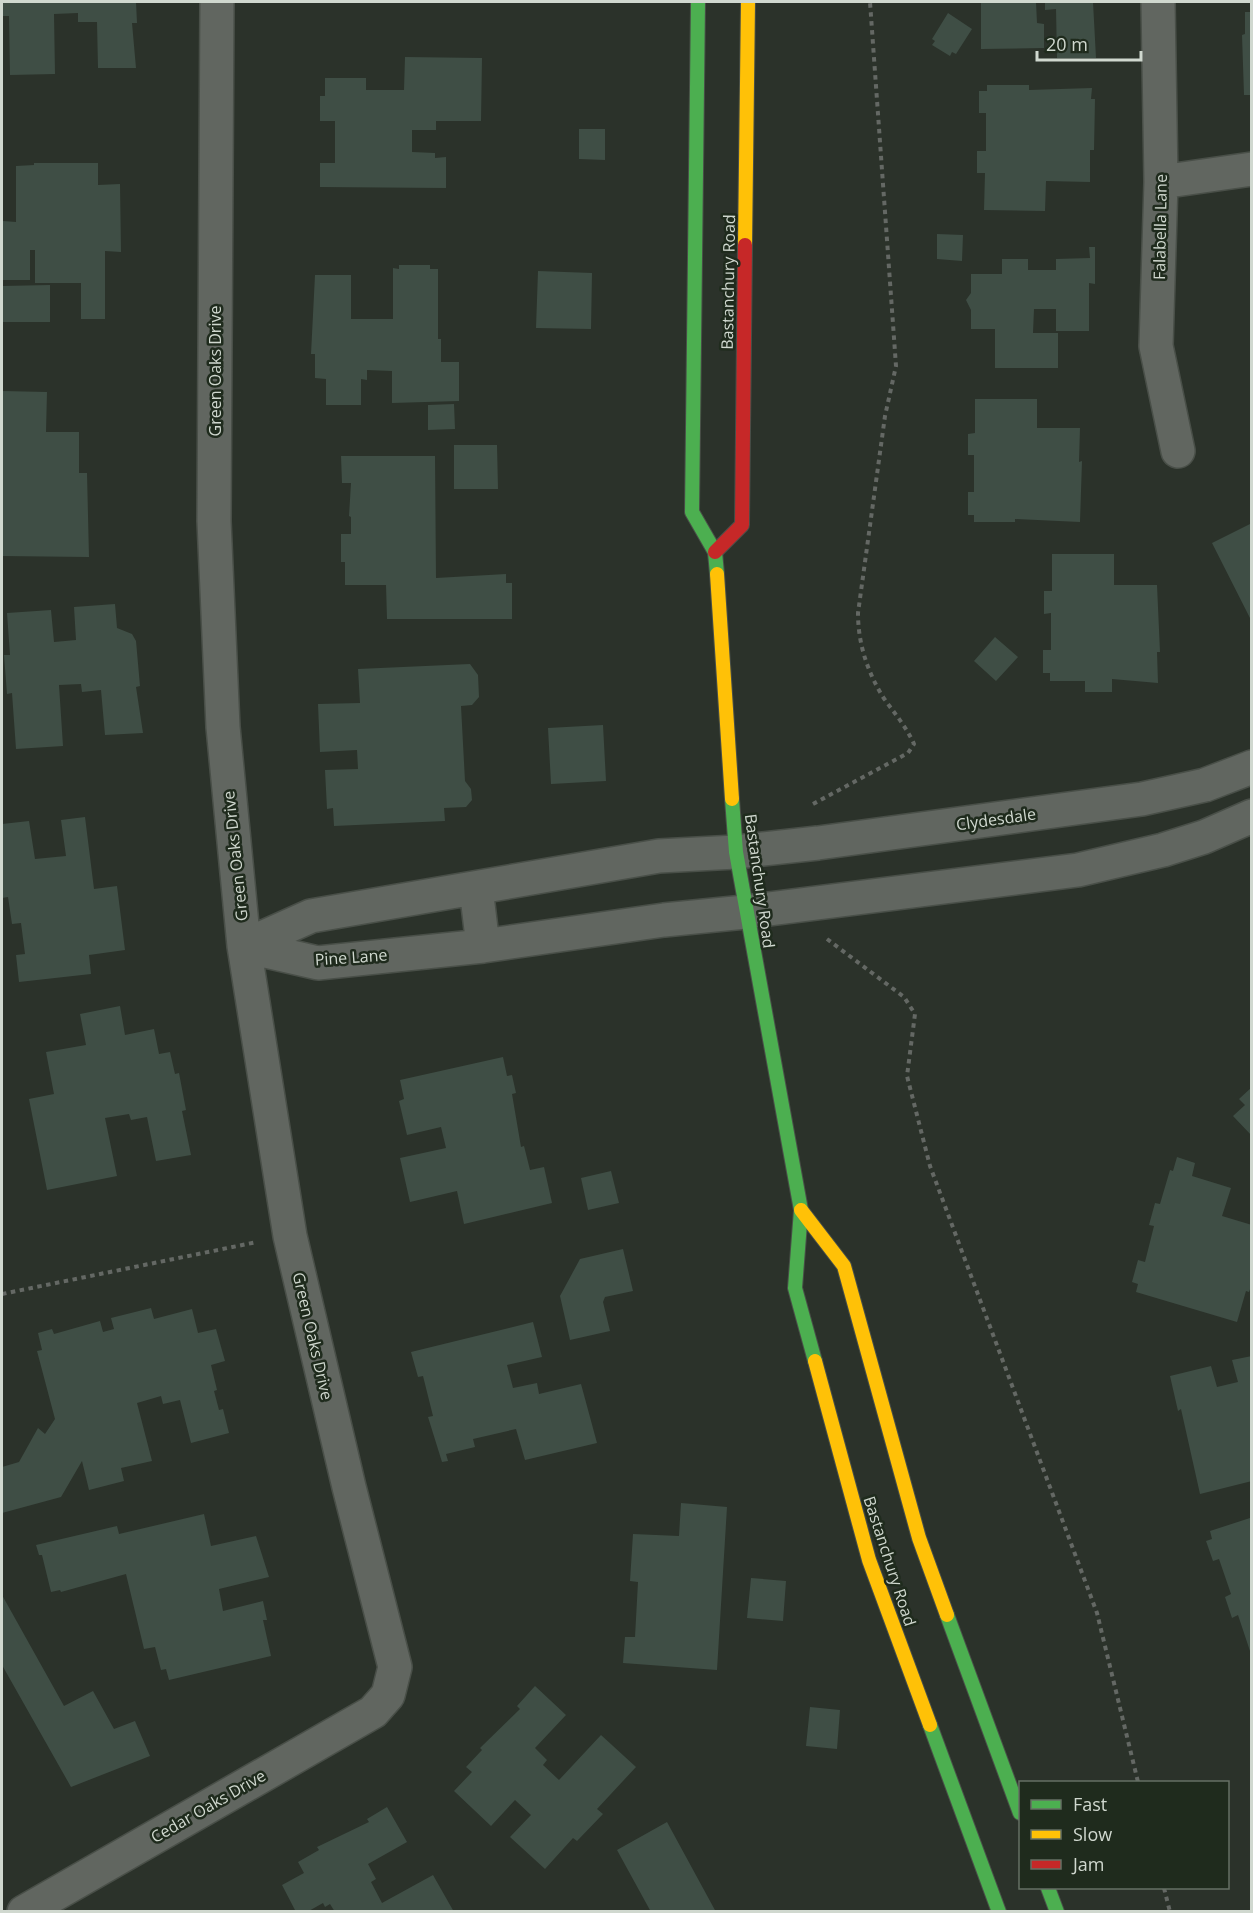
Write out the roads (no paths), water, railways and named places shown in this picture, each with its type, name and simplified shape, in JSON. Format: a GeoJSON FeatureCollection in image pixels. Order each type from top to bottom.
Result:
{"type":"FeatureCollection","features":[{"type":"Feature","properties":{"kind":"main road","name":"Bastanchury Road"},"geometry":{"type":"LineString","coordinates":[[698,2],[692,512],[715,552],[736,852],[801,1210],[795,1288],[869,1560],[999,1911]]}},
{"type":"Feature","properties":{"kind":"main road","name":"Bastanchury Road"},"geometry":{"type":"LineString","coordinates":[[715,552],[742,525],[748,2]]}},
{"type":"Feature","properties":{"kind":"main road","name":"Bastanchury Road"},"geometry":{"type":"LineString","coordinates":[[801,1210],[844,1266],[919,1538],[1019,1810]]}},
{"type":"Feature","properties":{"kind":"main road"},"geometry":{"type":"LineString","coordinates":[[1049,1889],[1057,1911]]}},
{"type":"Feature","properties":{"kind":"street","name":"Green Oaks Drive"},"geometry":{"type":"LineString","coordinates":[[217,2],[215,532],[223,727],[244,946],[290,1236],[349,1487],[395,1666],[388,1695]]}},
{"type":"Feature","properties":{"kind":"street","name":"Falabella Lane"},"geometry":{"type":"LineString","coordinates":[[1158,2],[1161,182],[1156,346],[1178,451]]}},
{"type":"Feature","properties":{"kind":"street"},"geometry":{"type":"LineString","coordinates":[[1161,182],[1251,170]]}},
{"type":"Feature","properties":{"kind":"street","name":"Clydesdale"},"geometry":{"type":"LineString","coordinates":[[736,852],[1142,799],[1205,784],[1251,767]]}},
{"type":"Feature","properties":{"kind":"street"},"geometry":{"type":"LineString","coordinates":[[746,912],[1078,870],[1163,850],[1204,837],[1251,816]]}},
{"type":"Feature","properties":{"kind":"street"},"geometry":{"type":"LineString","coordinates":[[244,946],[311,916],[659,856],[736,852]]}},
{"type":"Feature","properties":{"kind":"street"},"geometry":{"type":"LineString","coordinates":[[476,888],[483,946]]}},
{"type":"Feature","properties":{"kind":"street","name":"Pine Lane"},"geometry":{"type":"LineString","coordinates":[[244,946],[318,963],[483,946],[664,920],[746,912]]}},
{"type":"Feature","properties":{"kind":"street","name":"Cedar Oaks Drive"},"geometry":{"type":"LineString","coordinates":[[24,1911],[373,1712],[388,1695]]}}]}
